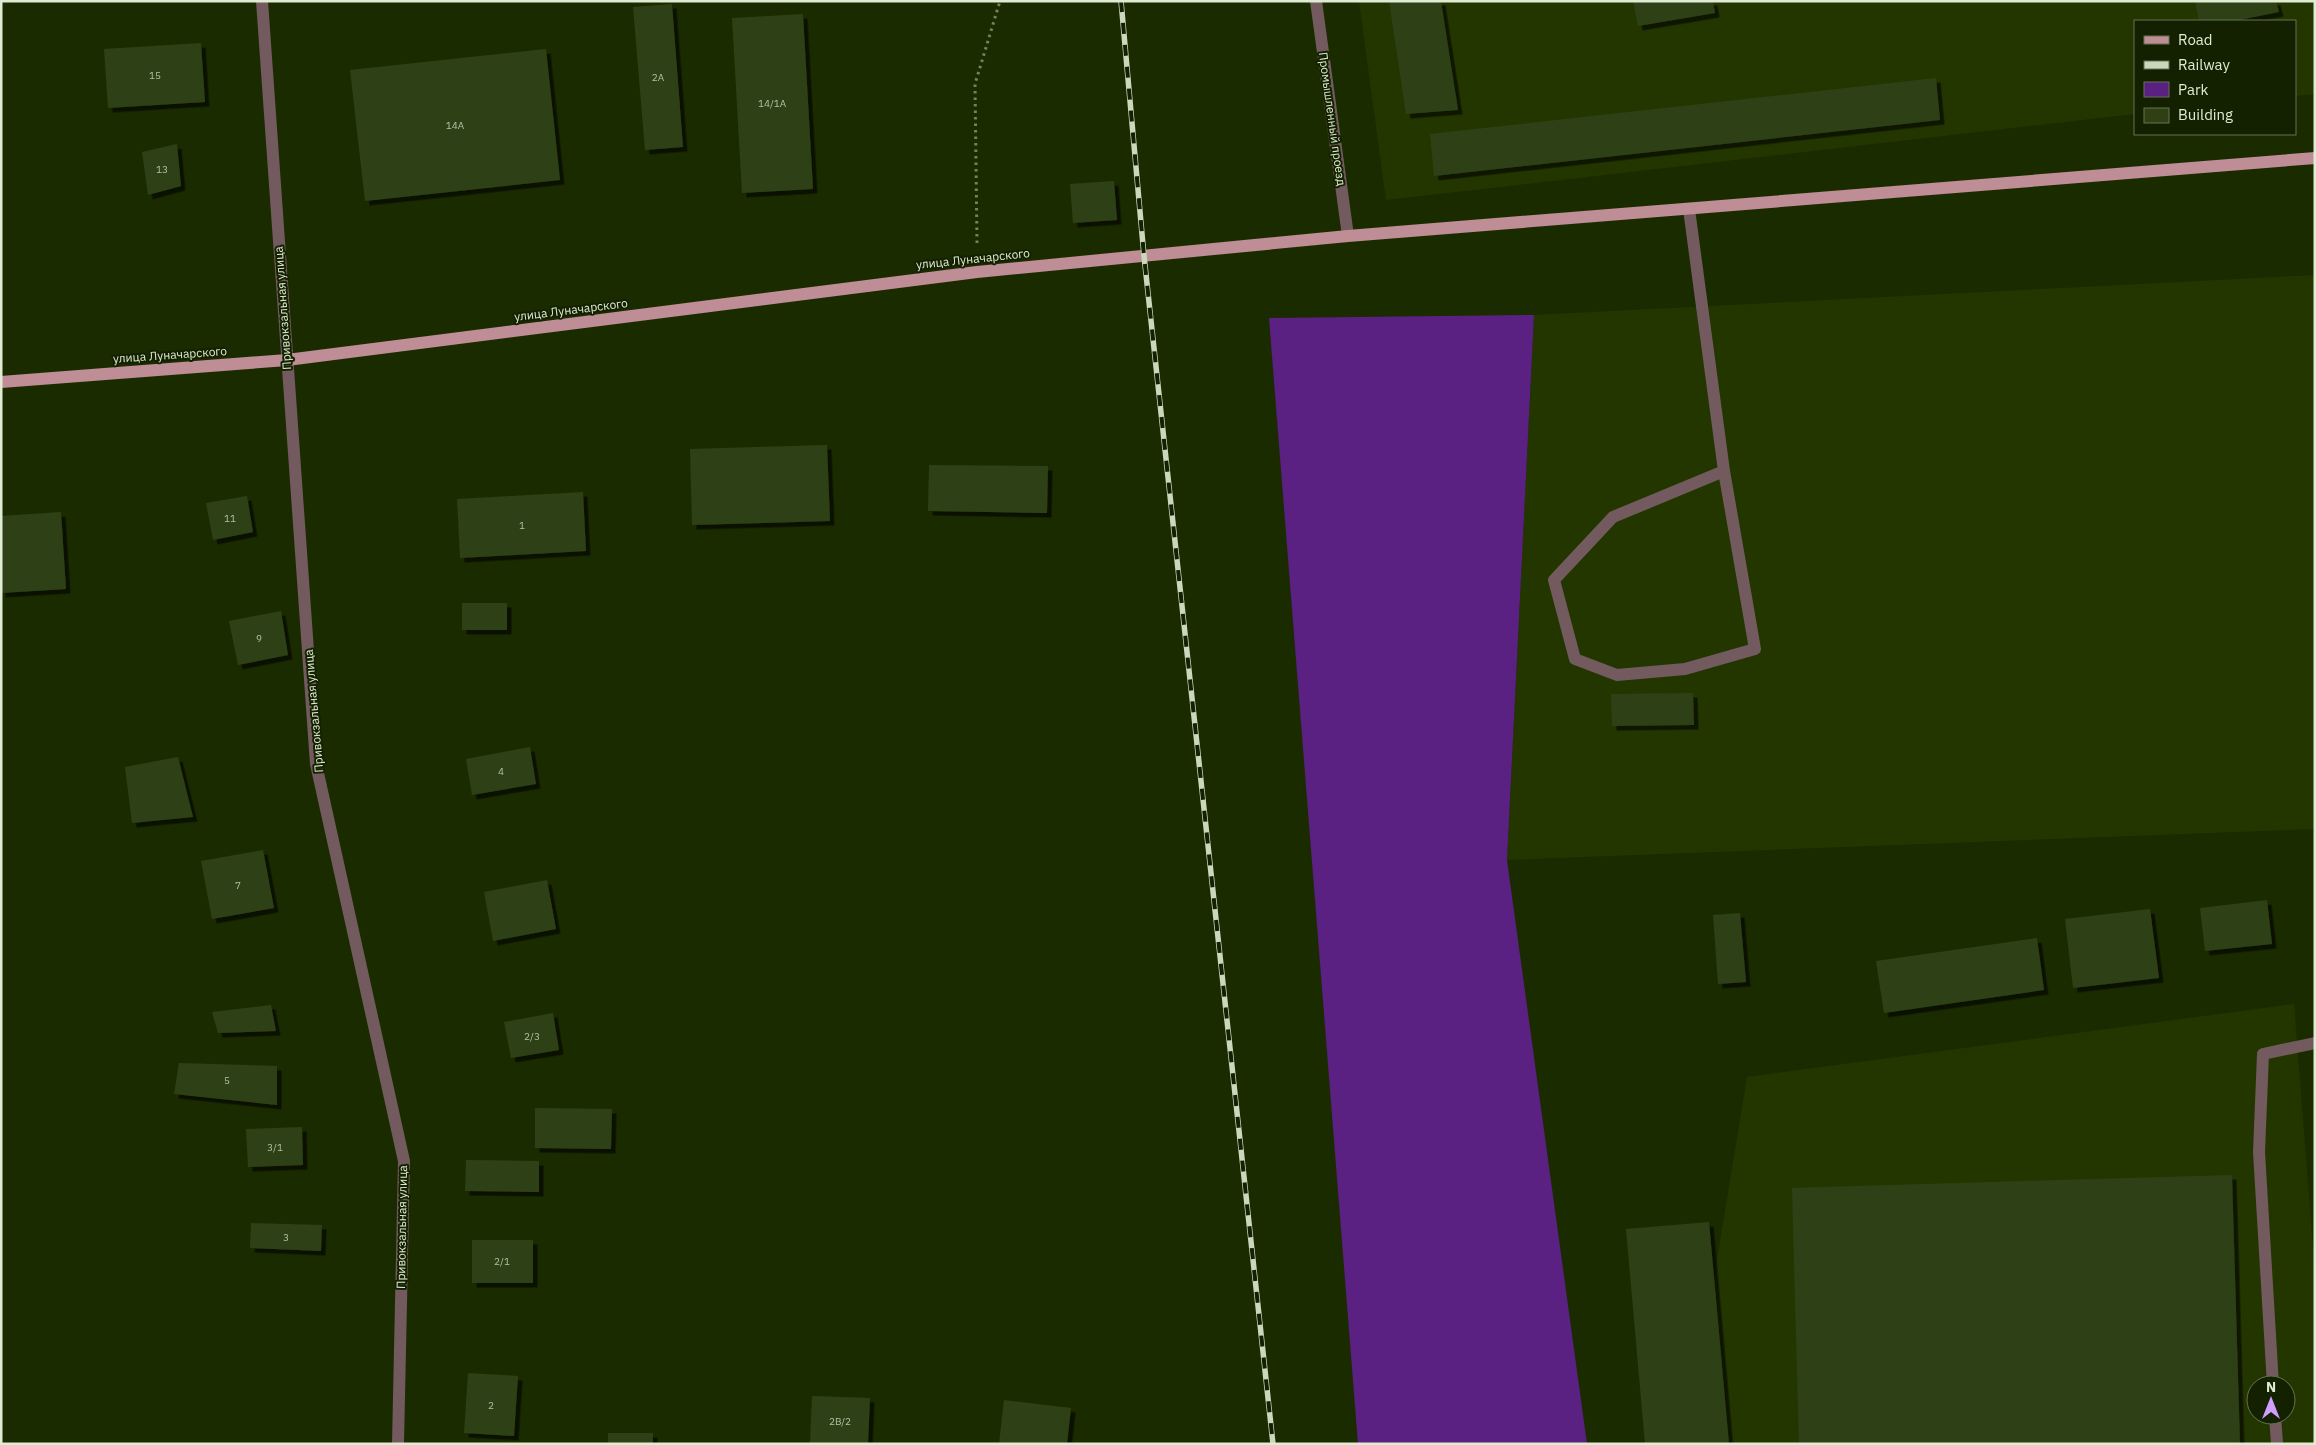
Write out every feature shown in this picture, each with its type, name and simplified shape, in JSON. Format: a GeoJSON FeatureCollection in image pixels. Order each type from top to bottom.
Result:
{"type":"FeatureCollection","features":[{"type":"Feature","properties":{"kind":"main road","name":"улица Луначарского"},"geometry":{"type":"LineString","coordinates":[[1,382],[287,360],[977,272],[1348,236],[2315,158]]}},
{"type":"Feature","properties":{"kind":"street","name":"Привокзальная улица"},"geometry":{"type":"LineString","coordinates":[[262,1],[316,764],[404,1161],[398,1444]]}},
{"type":"Feature","properties":{"kind":"street","name":"Промышленный проезд"},"geometry":{"type":"LineString","coordinates":[[1316,1],[1348,236]]}},
{"type":"Feature","properties":{"kind":"street"},"geometry":{"type":"LineString","coordinates":[[1689,209],[1724,471],[1755,649],[1684,669],[1617,675],[1575,659],[1554,580],[1613,517],[1724,471]]}},
{"type":"Feature","properties":{"kind":"street"},"geometry":{"type":"LineString","coordinates":[[2272,1375],[2259,1152],[2263,1054],[2315,1043]]}},
{"type":"Feature","properties":{"kind":"street"},"geometry":{"type":"LineString","coordinates":[[2276,1425],[2277,1444]]}},
{"type":"Feature","properties":{"kind":"path"},"geometry":{"type":"LineString","coordinates":[[977,272],[975,84],[1000,1]]}},
{"type":"Feature","properties":{"kind":"shaded area"},"geometry":{"type":"Polygon","coordinates":[[[1359,1],[2315,1],[2315,94],[2296,96],[2296,20],[2134,20],[2134,114],[1386,200],[1359,1]]]}},
{"type":"Feature","properties":{"kind":"shaded area"},"geometry":{"type":"Polygon","coordinates":[[[2315,275],[2315,829],[1507,860],[1534,315],[2315,275]]]}},
{"type":"Feature","properties":{"kind":"shaded area"},"geometry":{"type":"Polygon","coordinates":[[[2294,1004],[2315,1273],[2315,1444],[1689,1444],[1689,1431],[1747,1077],[2294,1004]]]}},
{"type":"Feature","properties":{"kind":"green space"},"geometry":{"type":"Polygon","coordinates":[[[1534,315],[1507,860],[1587,1444],[1358,1444],[1269,318],[1534,315]]]}},
{"type":"Feature","properties":{"kind":"building"},"geometry":{"type":"Polygon","coordinates":[[[1389,1],[1441,1],[1458,110],[1406,114],[1389,1]]]}},
{"type":"Feature","properties":{"kind":"building"},"geometry":{"type":"Polygon","coordinates":[[[1633,1],[1713,1],[1715,13],[1638,26],[1633,1]]]}},
{"type":"Feature","properties":{"kind":"building"},"geometry":{"type":"Polygon","coordinates":[[[2195,1],[2276,1],[2279,12],[2239,20],[2199,20],[2195,1]]]}},
{"type":"Feature","properties":{"kind":"building"},"geometry":{"type":"Polygon","coordinates":[[[672,4],[683,147],[645,150],[633,7],[672,4]]]}},
{"type":"Feature","properties":{"kind":"building"},"geometry":{"type":"Polygon","coordinates":[[[803,14],[813,189],[742,193],[732,18],[803,14]]]}},
{"type":"Feature","properties":{"kind":"building"},"geometry":{"type":"Polygon","coordinates":[[[201,43],[205,102],[108,108],[104,49],[201,43]]]}},
{"type":"Feature","properties":{"kind":"building"},"geometry":{"type":"Polygon","coordinates":[[[546,49],[560,180],[365,201],[350,70],[546,49]]]}},
{"type":"Feature","properties":{"kind":"building"},"geometry":{"type":"Polygon","coordinates":[[[1936,78],[1940,120],[1434,176],[1430,134],[1936,78]]]}},
{"type":"Feature","properties":{"kind":"building"},"geometry":{"type":"Polygon","coordinates":[[[177,144],[181,186],[148,195],[142,152],[177,144]]]}},
{"type":"Feature","properties":{"kind":"building"},"geometry":{"type":"Polygon","coordinates":[[[1114,181],[1117,220],[1073,223],[1070,184],[1114,181]]]}},
{"type":"Feature","properties":{"kind":"building"},"geometry":{"type":"Polygon","coordinates":[[[827,445],[830,521],[692,525],[690,449],[827,445]]]}},
{"type":"Feature","properties":{"kind":"building"},"geometry":{"type":"Polygon","coordinates":[[[929,465],[1048,466],[1047,513],[928,511],[929,465]]]}},
{"type":"Feature","properties":{"kind":"building"},"geometry":{"type":"Polygon","coordinates":[[[583,492],[586,551],[460,558],[457,499],[583,492]]]}},
{"type":"Feature","properties":{"kind":"building"},"geometry":{"type":"Polygon","coordinates":[[[247,496],[253,532],[213,540],[206,503],[247,496]]]}},
{"type":"Feature","properties":{"kind":"building"},"geometry":{"type":"Polygon","coordinates":[[[61,512],[66,589],[1,593],[1,516],[61,512]]]}},
{"type":"Feature","properties":{"kind":"building"},"geometry":{"type":"Polygon","coordinates":[[[462,603],[507,603],[507,630],[462,630],[462,603]]]}},
{"type":"Feature","properties":{"kind":"building"},"geometry":{"type":"Polygon","coordinates":[[[281,611],[288,655],[238,665],[229,621],[281,611]]]}},
{"type":"Feature","properties":{"kind":"building"},"geometry":{"type":"Polygon","coordinates":[[[1693,693],[1694,725],[1612,726],[1611,694],[1693,693]]]}},
{"type":"Feature","properties":{"kind":"building"},"geometry":{"type":"Polygon","coordinates":[[[530,747],[536,784],[472,795],[466,759],[530,747]]]}},
{"type":"Feature","properties":{"kind":"building"},"geometry":{"type":"Polygon","coordinates":[[[178,757],[193,817],[132,823],[125,767],[178,757]]]}},
{"type":"Feature","properties":{"kind":"building"},"geometry":{"type":"Polygon","coordinates":[[[263,850],[274,908],[212,919],[201,861],[263,850]]]}},
{"type":"Feature","properties":{"kind":"building"},"geometry":{"type":"Polygon","coordinates":[[[547,880],[556,929],[493,941],[484,892],[547,880]]]}},
{"type":"Feature","properties":{"kind":"building"},"geometry":{"type":"Polygon","coordinates":[[[2267,900],[2272,944],[2205,951],[2200,908],[2267,900]]]}},
{"type":"Feature","properties":{"kind":"building"},"geometry":{"type":"Polygon","coordinates":[[[2150,909],[2159,978],[2073,988],[2065,919],[2150,909]]]}},
{"type":"Feature","properties":{"kind":"building"},"geometry":{"type":"Polygon","coordinates":[[[1740,913],[1746,982],[1718,984],[1713,915],[1740,913]]]}},
{"type":"Feature","properties":{"kind":"building"},"geometry":{"type":"Polygon","coordinates":[[[2037,938],[2044,990],[1884,1013],[1876,961],[2037,938]]]}},
{"type":"Feature","properties":{"kind":"building"},"geometry":{"type":"Polygon","coordinates":[[[271,1005],[276,1031],[218,1033],[212,1012],[271,1005]]]}},
{"type":"Feature","properties":{"kind":"building"},"geometry":{"type":"Polygon","coordinates":[[[553,1013],[559,1050],[511,1058],[504,1022],[553,1013]]]}},
{"type":"Feature","properties":{"kind":"building"},"geometry":{"type":"Polygon","coordinates":[[[179,1063],[277,1066],[277,1105],[174,1094],[179,1063]]]}},
{"type":"Feature","properties":{"kind":"building"},"geometry":{"type":"Polygon","coordinates":[[[535,1108],[612,1109],[611,1149],[535,1148],[535,1108]]]}},
{"type":"Feature","properties":{"kind":"building"},"geometry":{"type":"Polygon","coordinates":[[[302,1127],[303,1165],[248,1167],[246,1129],[302,1127]]]}},
{"type":"Feature","properties":{"kind":"building"},"geometry":{"type":"Polygon","coordinates":[[[466,1160],[539,1161],[539,1192],[465,1191],[466,1160]]]}},
{"type":"Feature","properties":{"kind":"building"},"geometry":{"type":"Polygon","coordinates":[[[2232,1175],[2240,1444],[1799,1444],[1792,1188],[2232,1175]]]}},
{"type":"Feature","properties":{"kind":"building"},"geometry":{"type":"Polygon","coordinates":[[[1709,1222],[1729,1444],[1645,1444],[1626,1229],[1709,1222]]]}},
{"type":"Feature","properties":{"kind":"building"},"geometry":{"type":"Polygon","coordinates":[[[251,1223],[322,1225],[321,1251],[250,1248],[251,1223]]]}},
{"type":"Feature","properties":{"kind":"building"},"geometry":{"type":"Polygon","coordinates":[[[472,1240],[533,1240],[533,1283],[472,1283],[472,1240]]]}},
{"type":"Feature","properties":{"kind":"building"},"geometry":{"type":"Polygon","coordinates":[[[468,1373],[518,1376],[514,1436],[464,1433],[468,1373]]]}},
{"type":"Feature","properties":{"kind":"building"},"geometry":{"type":"Polygon","coordinates":[[[812,1396],[870,1398],[868,1444],[810,1443],[812,1396]]]}},
{"type":"Feature","properties":{"kind":"building"},"geometry":{"type":"Polygon","coordinates":[[[1004,1400],[1071,1408],[1067,1444],[999,1444],[1004,1400]]]}},
{"type":"Feature","properties":{"kind":"building"},"geometry":{"type":"Polygon","coordinates":[[[608,1433],[653,1433],[653,1444],[608,1444],[608,1433]]]}},
{"type":"Feature","properties":{"kind":"railway"},"geometry":{"type":"LineString","coordinates":[[1121,1],[1144,256],[1273,1444]]}}]}
